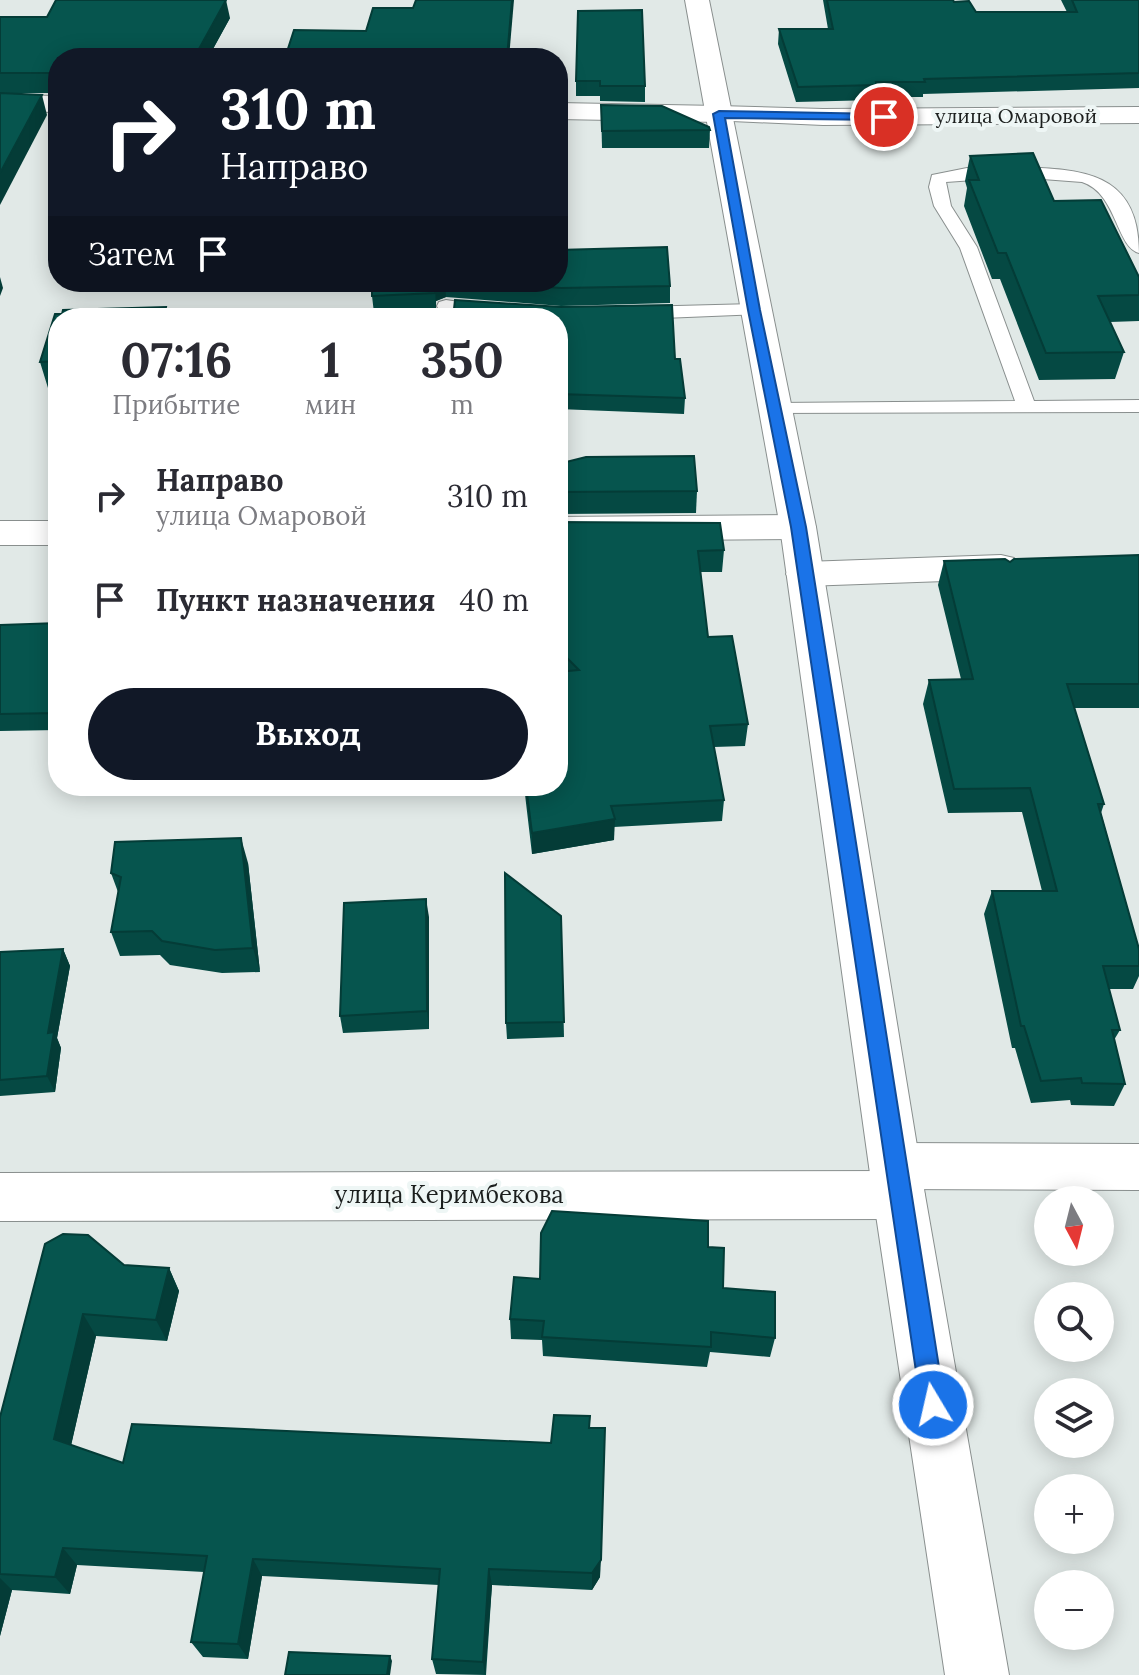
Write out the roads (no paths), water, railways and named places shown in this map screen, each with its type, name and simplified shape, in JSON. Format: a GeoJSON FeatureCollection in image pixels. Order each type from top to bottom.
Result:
{"type":"FeatureCollection","features":[{"type":"Feature","properties":{"kind":"main road"},"geometry":{"type":"LineString","coordinates":[[697,0],[798,527],[897,1180],[977,1675]]}},
{"type":"Feature","properties":{"kind":"main road"},"geometry":{"type":"LineString","coordinates":[[0,103],[48,104]]}},
{"type":"Feature","properties":{"kind":"main road","name":"улица Омаровой"},"geometry":{"type":"LineString","coordinates":[[568,111],[823,117],[1139,115]]}},
{"type":"Feature","properties":{"kind":"main road"},"geometry":{"type":"LineString","coordinates":[[568,529],[798,527]]}},
{"type":"Feature","properties":{"kind":"main road"},"geometry":{"type":"LineString","coordinates":[[0,533],[48,533]]}},
{"type":"Feature","properties":{"kind":"main road"},"geometry":{"type":"LineString","coordinates":[[805,574],[1033,567]]}},
{"type":"Feature","properties":{"kind":"main road","name":"улица Керимбекова"},"geometry":{"type":"LineString","coordinates":[[0,1197],[897,1180],[1139,1167]]}},
{"type":"Feature","properties":{"kind":"lane"},"geometry":{"type":"LineString","coordinates":[[1027,408],[968,247],[958,236],[937,188],[938,179],[944,174],[963,173],[1064,173],[1095,180],[1118,206],[1139,248]]}},
{"type":"Feature","properties":{"kind":"lane"},"geometry":{"type":"LineString","coordinates":[[446,306],[461,308]]}},
{"type":"Feature","properties":{"kind":"lane"},"geometry":{"type":"LineString","coordinates":[[615,313],[754,310]]}},
{"type":"Feature","properties":{"kind":"lane"},"geometry":{"type":"LineString","coordinates":[[776,409],[1139,406]]}}]}
